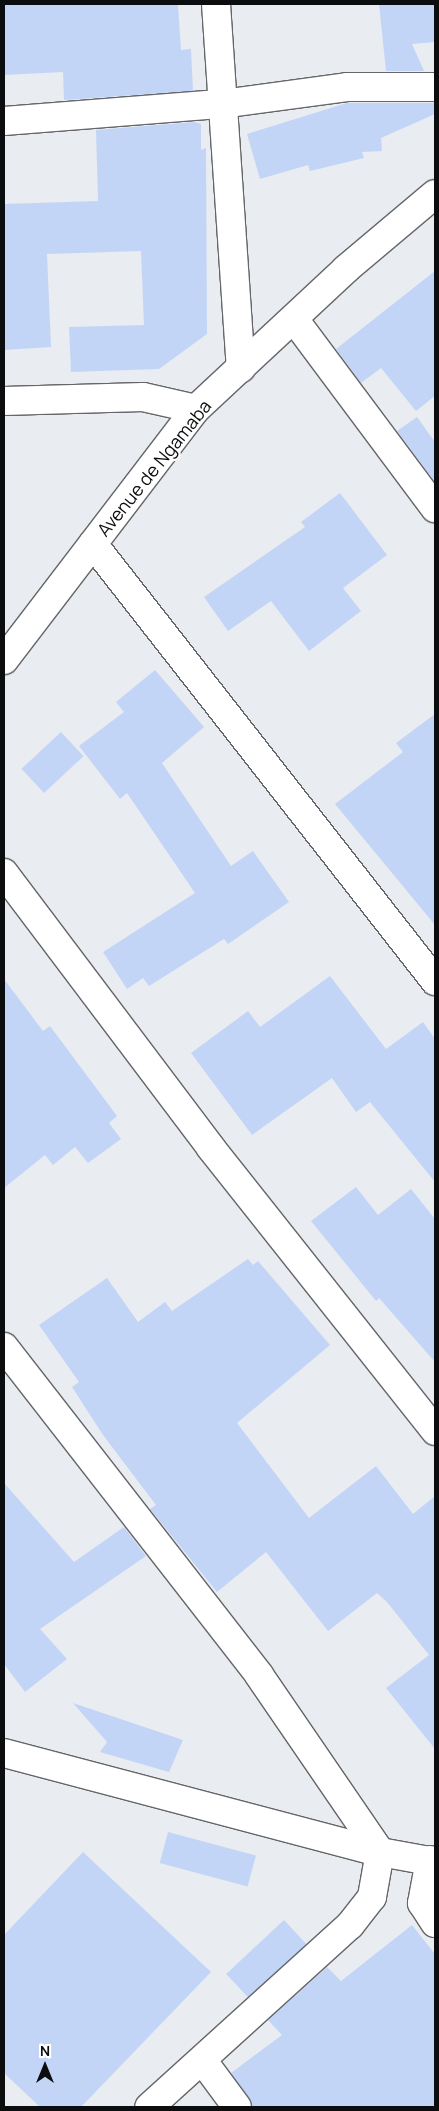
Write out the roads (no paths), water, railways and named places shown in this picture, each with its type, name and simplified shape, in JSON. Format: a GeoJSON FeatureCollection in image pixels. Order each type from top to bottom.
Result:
{"type":"FeatureCollection","features":[{"type":"Feature","properties":{"kind":"street"},"geometry":{"type":"LineString","coordinates":[[216,4],[241,368]]}},
{"type":"Feature","properties":{"kind":"street"},"geometry":{"type":"LineString","coordinates":[[4,121],[222,104],[347,87],[435,88]]}},
{"type":"Feature","properties":{"kind":"street","name":"Avenue de Ngamaba"},"geometry":{"type":"LineString","coordinates":[[4,660],[196,409],[435,194]]}},
{"type":"Feature","properties":{"kind":"street"},"geometry":{"type":"LineString","coordinates":[[294,319],[435,508]]}},
{"type":"Feature","properties":{"kind":"street"},"geometry":{"type":"LineString","coordinates":[[4,401],[143,397],[196,409]]}},
{"type":"Feature","properties":{"kind":"street"},"geometry":{"type":"LineString","coordinates":[[93,544],[435,981]]}},
{"type":"Feature","properties":{"kind":"street"},"geometry":{"type":"LineString","coordinates":[[4,873],[210,1148],[435,1431]]}},
{"type":"Feature","properties":{"kind":"street"},"geometry":{"type":"LineString","coordinates":[[4,1347],[259,1675],[380,1852],[372,1897],[350,1925],[203,2061],[149,2107]]}},
{"type":"Feature","properties":{"kind":"street"},"geometry":{"type":"LineString","coordinates":[[4,1752],[380,1852],[432,1861],[422,1903],[435,1923]]}},
{"type":"Feature","properties":{"kind":"street"},"geometry":{"type":"LineString","coordinates":[[203,2061],[237,2107]]}}]}
